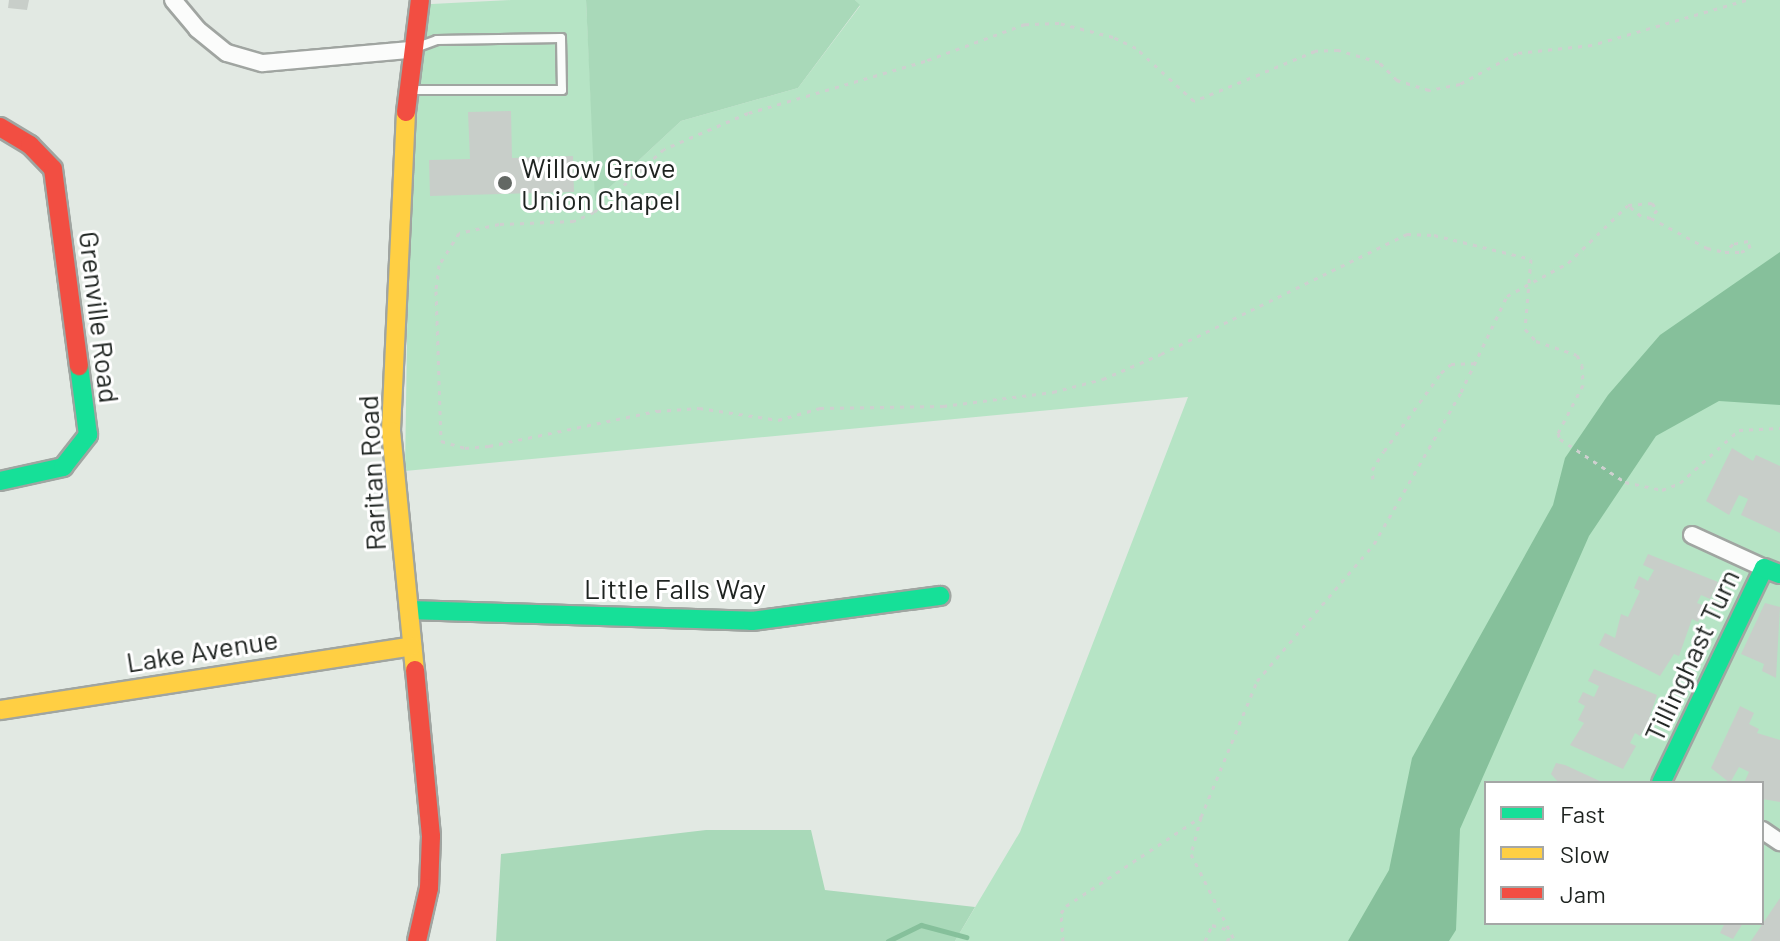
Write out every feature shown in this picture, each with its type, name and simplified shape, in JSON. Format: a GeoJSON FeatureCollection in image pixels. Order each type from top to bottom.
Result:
{"type":"FeatureCollection","features":[{"type":"Feature","properties":{"kind":"street"},"geometry":{"type":"LineString","coordinates":[[173,0],[197,29],[227,53],[263,63],[410,50]]}},
{"type":"Feature","properties":{"kind":"street","name":"Raritan Road"},"geometry":{"type":"LineString","coordinates":[[417,941],[429,888],[431,836],[391,431],[407,90],[410,50],[420,0]]}},
{"type":"Feature","properties":{"kind":"street","name":"Grenville Road"},"geometry":{"type":"LineString","coordinates":[[0,127],[30,145],[53,169],[88,435],[63,467],[0,481]]}},
{"type":"Feature","properties":{"kind":"street"},"geometry":{"type":"LineString","coordinates":[[1692,535],[1772,571]]}},
{"type":"Feature","properties":{"kind":"street","name":"Tillinghast Turn"},"geometry":{"type":"LineString","coordinates":[[1663,781],[1772,571]]}},
{"type":"Feature","properties":{"kind":"street","name":"Little Falls Way"},"geometry":{"type":"LineString","coordinates":[[409,610],[752,621],[940,596]]}},
{"type":"Feature","properties":{"kind":"street","name":"Lake Avenue"},"geometry":{"type":"LineString","coordinates":[[0,710],[412,646]]}},
{"type":"Feature","properties":{"kind":"lane"},"geometry":{"type":"LineString","coordinates":[[407,90],[562,90],[561,38],[437,40],[410,50]]}},
{"type":"Feature","properties":{"kind":"path"},"geometry":{"type":"LineString","coordinates":[[1746,0],[1592,45],[1517,53],[1460,84],[1429,90],[1397,80],[1379,62],[1338,50],[1315,51],[1194,101],[1136,48],[1113,37],[1059,23],[1025,24],[925,61],[748,113],[664,149],[594,212],[574,221],[499,224],[459,233],[439,265],[436,291],[441,441],[465,448],[489,446],[671,410],[699,408],[778,420],[820,408],[943,406],[1053,392],[1103,379],[1161,354],[1407,234],[1517,252],[1531,259],[1532,282],[1525,329],[1536,341],[1577,355],[1582,365],[1583,385],[1558,433],[1560,439],[1625,482],[1662,490],[1680,483],[1739,430],[1780,428]]}},
{"type":"Feature","properties":{"kind":"path"},"geometry":{"type":"LineString","coordinates":[[1235,941],[1191,854],[1201,817],[1257,681],[1374,544],[1474,363],[1507,296],[1568,263],[1628,205],[1652,203],[1657,210],[1651,218]]}},
{"type":"Feature","properties":{"kind":"path"},"geometry":{"type":"LineString","coordinates":[[1628,205],[1631,212],[1651,218],[1707,248],[1725,252],[1750,248],[1748,241],[1733,244],[1725,252]]}},
{"type":"Feature","properties":{"kind":"path"},"geometry":{"type":"LineString","coordinates":[[1373,479],[1372,470],[1384,451],[1441,373],[1451,364],[1474,363]]}},
{"type":"Feature","properties":{"kind":"path"},"geometry":{"type":"LineString","coordinates":[[1063,941],[1061,913],[1066,906],[1201,817]]}},
{"type":"Feature","properties":{"kind":"path"},"geometry":{"type":"LineString","coordinates":[[1205,941],[1212,925],[1233,933]]}},
{"type":"Feature","properties":{"kind":"path"},"geometry":{"type":"LineString","coordinates":[[1227,941],[1233,933]]}},
{"type":"Feature","properties":{"kind":"shaded area"},"geometry":{"type":"Polygon","coordinates":[[[586,0],[596,200],[681,121],[798,88],[860,6],[855,0],[1780,0],[1780,941],[955,941],[1020,832],[1188,397],[405,471],[412,5],[586,0]]]}},
{"type":"Feature","properties":{"kind":"shaded area"},"geometry":{"type":"Polygon","coordinates":[[[586,0],[855,0],[860,5],[798,88],[681,121],[595,201],[586,0]]]}},
{"type":"Feature","properties":{"kind":"shaded area"},"geometry":{"type":"Polygon","coordinates":[[[1780,252],[1780,405],[1719,401],[1656,436],[1589,536],[1460,829],[1456,930],[1449,941],[1348,941],[1389,870],[1412,758],[1553,505],[1565,458],[1608,395],[1660,335],[1780,252]]]}},
{"type":"Feature","properties":{"kind":"shaded area"},"geometry":{"type":"Polygon","coordinates":[[[706,830],[811,830],[825,890],[975,907],[955,941],[496,941],[501,854],[706,830]]]}},
{"type":"Feature","properties":{"kind":"building"},"geometry":{"type":"Polygon","coordinates":[[[9,0],[29,0],[27,10],[8,8],[9,0]]]}},
{"type":"Feature","properties":{"kind":"building"},"geometry":{"type":"Polygon","coordinates":[[[511,111],[512,158],[573,156],[574,192],[430,196],[429,160],[470,159],[468,112],[511,111]]]}},
{"type":"Feature","properties":{"kind":"building"},"geometry":{"type":"Polygon","coordinates":[[[1732,448],[1753,461],[1756,455],[1780,466],[1780,533],[1741,515],[1748,499],[1739,495],[1729,515],[1706,501],[1732,448]]]}},
{"type":"Feature","properties":{"kind":"building"},"geometry":{"type":"Polygon","coordinates":[[[1648,554],[1718,582],[1710,599],[1701,595],[1697,603],[1705,606],[1698,622],[1692,619],[1679,656],[1674,654],[1660,676],[1599,645],[1605,633],[1615,638],[1621,614],[1628,617],[1640,591],[1634,588],[1639,576],[1648,581],[1654,570],[1643,565],[1648,554]]]}},
{"type":"Feature","properties":{"kind":"building"},"geometry":{"type":"Polygon","coordinates":[[[1765,603],[1780,607],[1776,678],[1762,671],[1764,664],[1741,654],[1765,603]]]}},
{"type":"Feature","properties":{"kind":"building"},"geometry":{"type":"Polygon","coordinates":[[[1594,669],[1657,695],[1648,722],[1640,736],[1635,733],[1630,743],[1636,746],[1623,769],[1570,745],[1584,723],[1578,720],[1585,706],[1578,702],[1583,692],[1594,697],[1599,686],[1588,681],[1594,669]]]}},
{"type":"Feature","properties":{"kind":"building"},"geometry":{"type":"Polygon","coordinates":[[[1740,706],[1754,713],[1749,724],[1759,729],[1757,733],[1780,740],[1780,802],[1764,799],[1764,781],[1745,781],[1749,772],[1739,767],[1731,781],[1711,768],[1740,706]]]}},
{"type":"Feature","properties":{"kind":"building"},"geometry":{"type":"Polygon","coordinates":[[[1556,763],[1600,781],[1557,781],[1551,774],[1556,763]]]}},
{"type":"Feature","properties":{"kind":"building"},"geometry":{"type":"Polygon","coordinates":[[[1780,898],[1780,941],[1751,941],[1780,898]]]}},
{"type":"Feature","properties":{"kind":"building"},"geometry":{"type":"Polygon","coordinates":[[[1724,925],[1742,925],[1733,939],[1720,933],[1724,925]]]}},
{"type":"Feature","properties":{"kind":"waterway"},"geometry":{"type":"LineString","coordinates":[[888,941],[921,925],[966,937]]}},
{"type":"Feature","properties":{"kind":"traffic: fast"},"geometry":{"type":"LineString","coordinates":[[0,481],[63,467],[88,435],[79,366]]}},
{"type":"Feature","properties":{"kind":"traffic: fast"},"geometry":{"type":"LineString","coordinates":[[1662,781],[1764,568],[1780,574]]}},
{"type":"Feature","properties":{"kind":"traffic: fast"},"geometry":{"type":"LineString","coordinates":[[409,610],[752,621],[940,596]]}},
{"type":"Feature","properties":{"kind":"traffic: slow"},"geometry":{"type":"LineString","coordinates":[[406,112],[391,431],[415,670]]}},
{"type":"Feature","properties":{"kind":"traffic: slow"},"geometry":{"type":"LineString","coordinates":[[0,710],[412,646]]}},
{"type":"Feature","properties":{"kind":"traffic: jam"},"geometry":{"type":"LineString","coordinates":[[406,112],[420,0]]}},
{"type":"Feature","properties":{"kind":"traffic: jam"},"geometry":{"type":"LineString","coordinates":[[0,127],[30,145],[53,169],[79,366]]}},
{"type":"Feature","properties":{"kind":"traffic: jam"},"geometry":{"type":"LineString","coordinates":[[415,670],[431,836],[429,888],[417,941]]}},
{"type":"Feature","properties":{"kind":"place","name":"Willow Grove Union Chapel"},"geometry":{"type":"Point","coordinates":[505,183]}}]}
